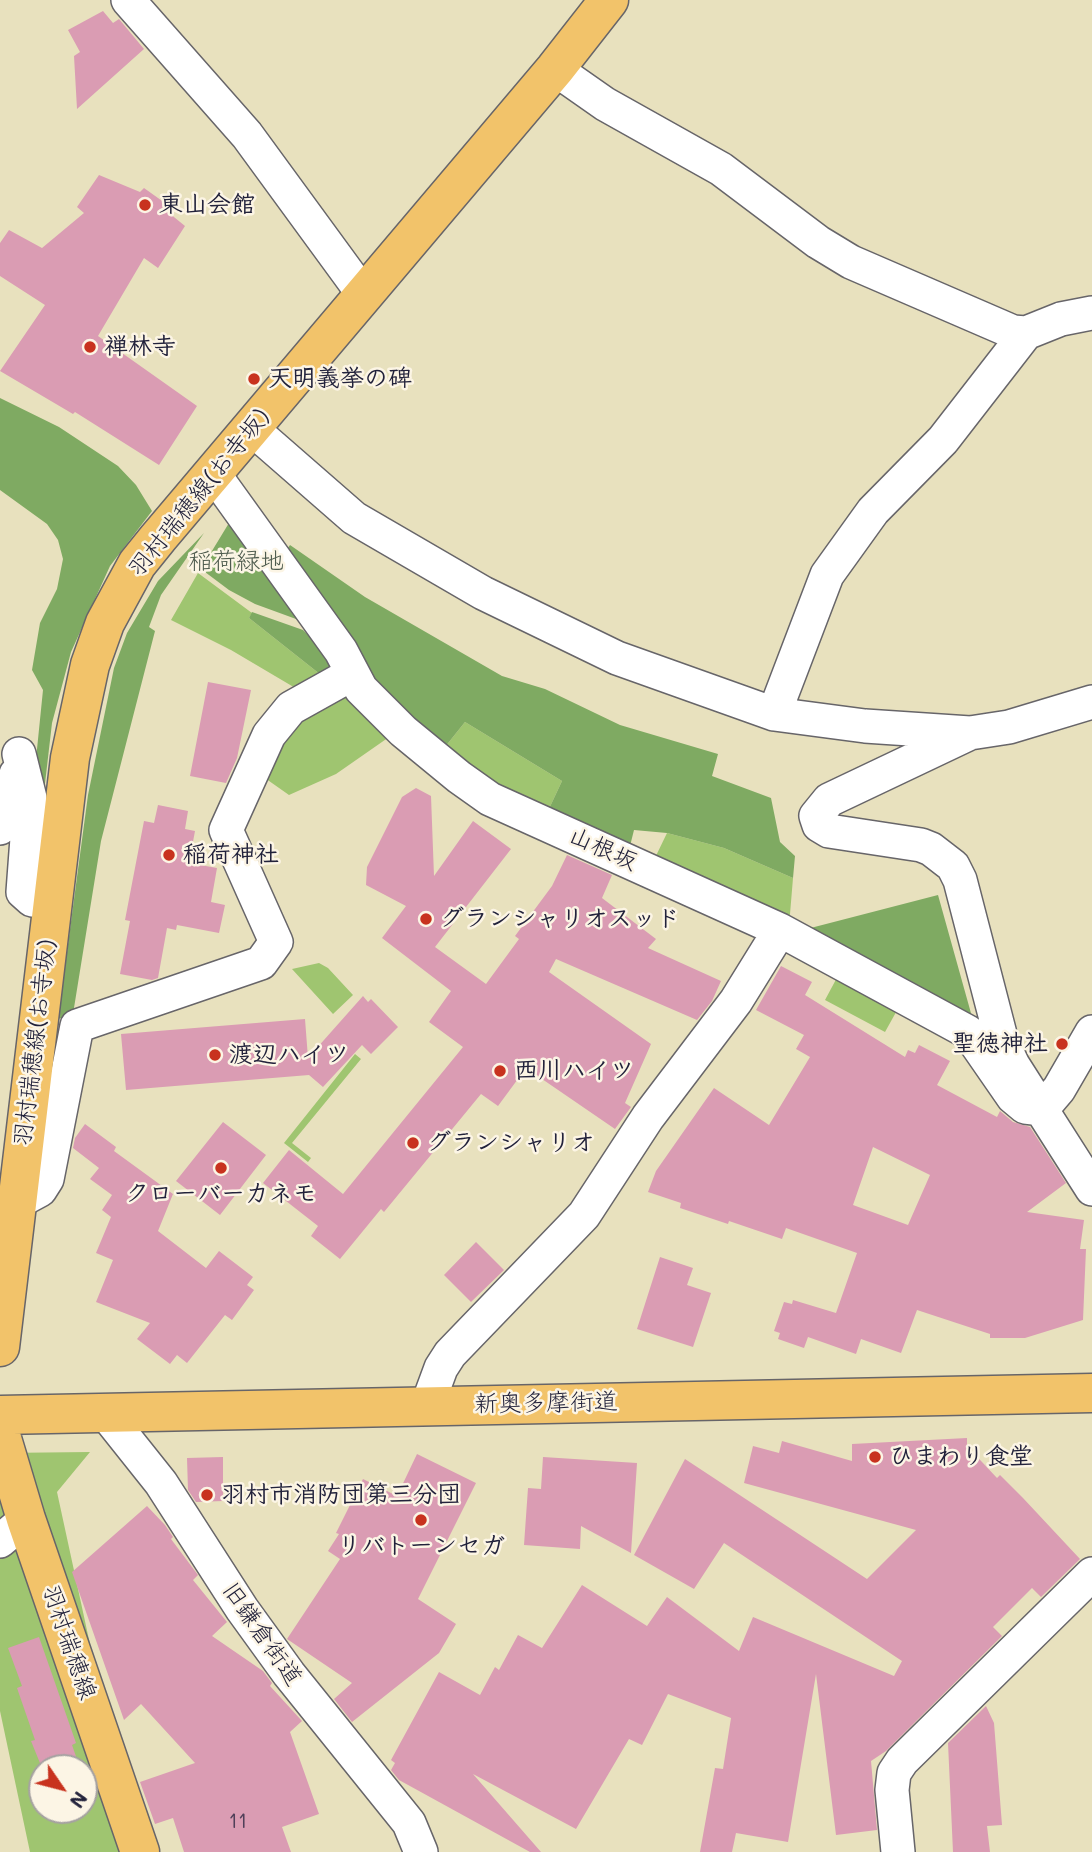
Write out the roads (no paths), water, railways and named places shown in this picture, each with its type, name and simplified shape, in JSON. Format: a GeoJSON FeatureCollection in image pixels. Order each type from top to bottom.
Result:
{"type":"FeatureCollection","features":[{"type":"Feature","properties":{"kind":"main road","name":"羽村瑞穂線(お寺坂)"},"geometry":{"type":"LineString","coordinates":[[0,1347],[3,1291],[77,719],[105,624],[137,564],[224,487],[252,429],[555,69],[609,0]]}},
{"type":"Feature","properties":{"kind":"main road","name":"新奥多摩街道"},"geometry":{"type":"LineString","coordinates":[[0,1415],[1092,1393]]}},
{"type":"Feature","properties":{"kind":"main road","name":"羽村瑞穂線"},"geometry":{"type":"LineString","coordinates":[[0,1432],[13,1530],[140,1852]]}},
{"type":"Feature","properties":{"kind":"street"},"geometry":{"type":"LineString","coordinates":[[128,0],[247,135],[364,295]]}},
{"type":"Feature","properties":{"kind":"street"},"geometry":{"type":"LineString","coordinates":[[555,69],[606,104],[721,169],[818,242],[851,262],[999,329],[1026,333],[1061,319],[1092,313]]}},
{"type":"Feature","properties":{"kind":"street"},"geometry":{"type":"LineString","coordinates":[[774,714],[827,575],[873,511],[943,440],[1026,333]]}},
{"type":"Feature","properties":{"kind":"street"},"geometry":{"type":"LineString","coordinates":[[252,429],[354,519],[483,593],[617,658],[774,714],[865,726],[970,733],[1009,727],[1092,702]]}},
{"type":"Feature","properties":{"kind":"street","name":"山根坂"},"geometry":{"type":"LineString","coordinates":[[224,487],[341,651],[361,689],[403,731],[459,778],[490,799],[780,930],[968,1032],[1013,1097],[1025,1107],[1042,1109]]}},
{"type":"Feature","properties":{"kind":"street"},"geometry":{"type":"LineString","coordinates":[[16,1203],[40,1190],[47,1179],[78,1026],[261,963],[276,943],[226,830],[269,735],[291,708],[352,674]]}},
{"type":"Feature","properties":{"kind":"street"},"geometry":{"type":"LineString","coordinates":[[970,733],[829,800],[816,816],[819,825],[829,831],[921,845],[932,849],[953,866],[960,880],[1002,1042],[1013,1065],[1092,1189]]}},
{"type":"Feature","properties":{"kind":"street"},"geometry":{"type":"LineString","coordinates":[[0,828],[10,804],[19,754],[30,798],[23,892],[32,900],[53,903]]}},
{"type":"Feature","properties":{"kind":"street"},"geometry":{"type":"LineString","coordinates":[[427,1405],[450,1354],[584,1215],[648,1117],[736,1001],[780,930]]}},
{"type":"Feature","properties":{"kind":"street"},"geometry":{"type":"LineString","coordinates":[[1042,1109],[1059,1089],[1092,1032]]}},
{"type":"Feature","properties":{"kind":"street","name":"旧鎌倉街道"},"geometry":{"type":"LineString","coordinates":[[106,1414],[161,1483],[242,1609],[289,1674],[409,1823],[421,1852]]}},
{"type":"Feature","properties":{"kind":"street"},"geometry":{"type":"LineString","coordinates":[[898,1852],[892,1790],[894,1773],[902,1761],[1092,1574]]}},
{"type":"Feature","properties":{"kind":"place","name":"東山会館"},"geometry":{"type":"Point","coordinates":[145,205]}},
{"type":"Feature","properties":{"kind":"place","name":"禅林寺"},"geometry":{"type":"Point","coordinates":[90,347]}},
{"type":"Feature","properties":{"kind":"place","name":"天明義挙の碑"},"geometry":{"type":"Point","coordinates":[254,379]}},
{"type":"Feature","properties":{"kind":"place","name":"稲荷神社"},"geometry":{"type":"Point","coordinates":[169,855]}},
{"type":"Feature","properties":{"kind":"place","name":"グランシャリオスッド"},"geometry":{"type":"Point","coordinates":[426,919]}},
{"type":"Feature","properties":{"kind":"place","name":"聖徳神社"},"geometry":{"type":"Point","coordinates":[1062,1044]}},
{"type":"Feature","properties":{"kind":"place","name":"渡辺ハイツ"},"geometry":{"type":"Point","coordinates":[215,1055]}},
{"type":"Feature","properties":{"kind":"place","name":"西川ハイツ"},"geometry":{"type":"Point","coordinates":[500,1071]}},
{"type":"Feature","properties":{"kind":"place","name":"グランシャリオ"},"geometry":{"type":"Point","coordinates":[413,1143]}},
{"type":"Feature","properties":{"kind":"place","name":"クローバーカネモ"},"geometry":{"type":"Point","coordinates":[221,1168]}},
{"type":"Feature","properties":{"kind":"place","name":"ひまわり食堂"},"geometry":{"type":"Point","coordinates":[875,1457]}},
{"type":"Feature","properties":{"kind":"place","name":"羽村市消防団第三分団"},"geometry":{"type":"Point","coordinates":[207,1495]}},
{"type":"Feature","properties":{"kind":"place","name":"リバトーンセガ"},"geometry":{"type":"Point","coordinates":[421,1520]}},
{"type":"Feature","properties":{"kind":"park label","name":"稲荷緑地"},"geometry":{"type":"Point","coordinates":[236,562]}}]}
